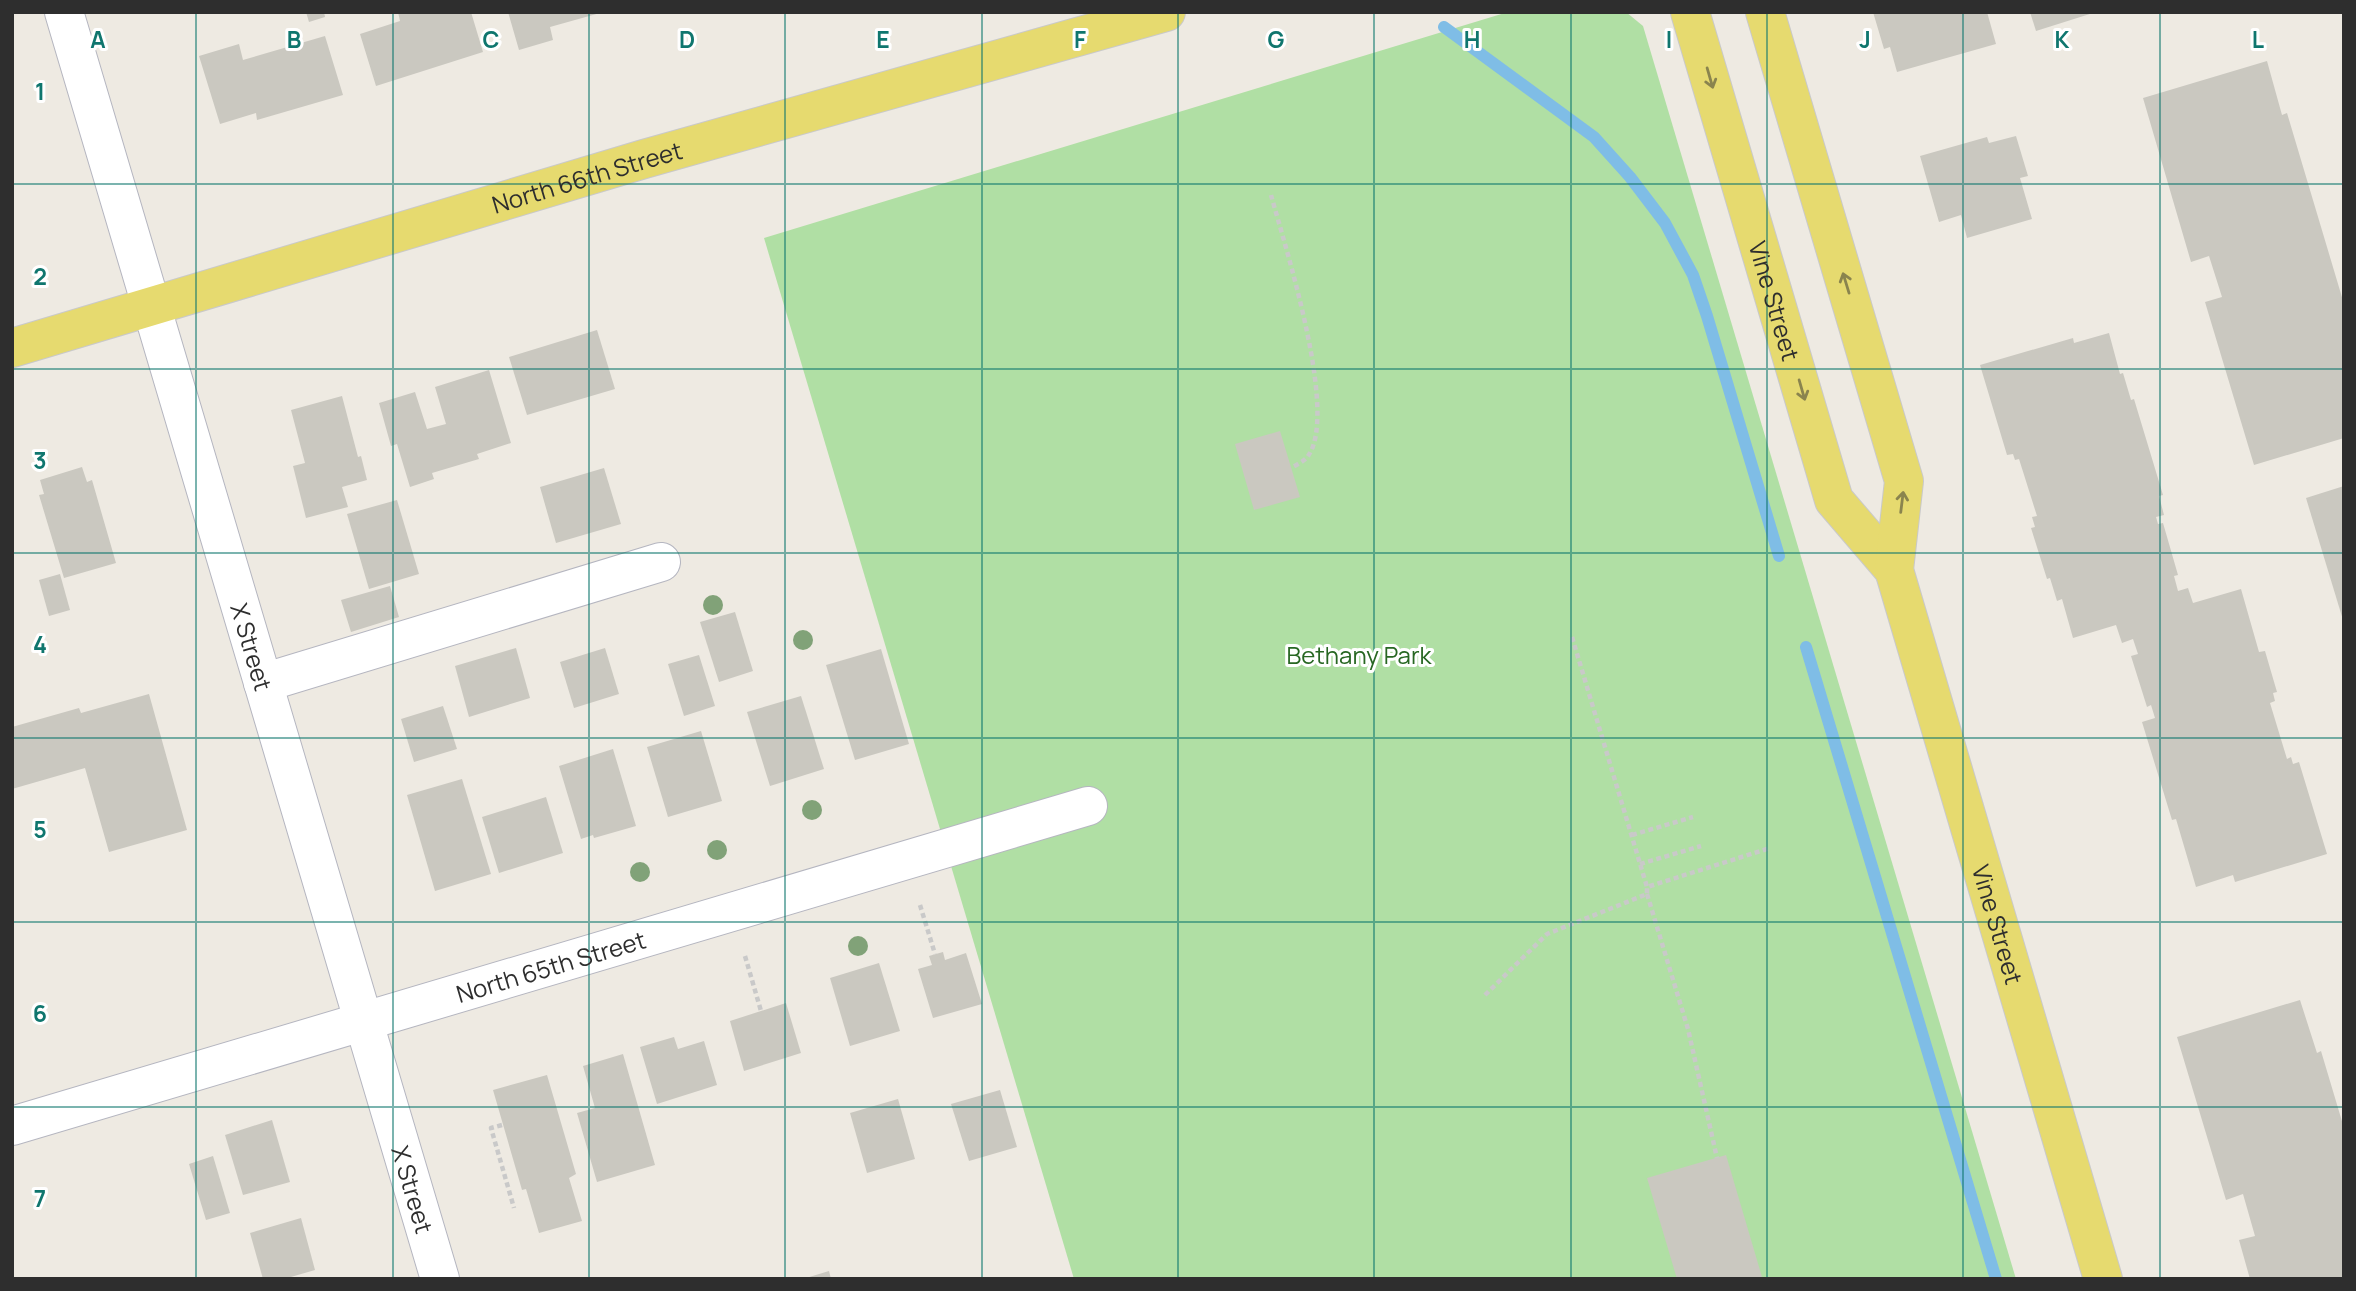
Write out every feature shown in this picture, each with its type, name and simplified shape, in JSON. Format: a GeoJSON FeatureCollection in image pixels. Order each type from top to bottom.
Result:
{"type":"FeatureCollection","features":[{"type":"Feature","properties":{"kind":"main road","name":"North 66th Street"},"geometry":{"type":"LineString","coordinates":[[12,348],[631,163],[1166,12]]}},
{"type":"Feature","properties":{"kind":"main road","name":"Vine Street"},"geometry":{"type":"LineString","coordinates":[[1690,12],[1834,500],[1894,570]]}},
{"type":"Feature","properties":{"kind":"main road","name":"Vine Street"},"geometry":{"type":"LineString","coordinates":[[1765,12],[1904,481],[1894,570],[2103,1279]]}},
{"type":"Feature","properties":{"kind":"street","name":"X Street"},"geometry":{"type":"LineString","coordinates":[[64,12],[440,1279]]}},
{"type":"Feature","properties":{"kind":"street"},"geometry":{"type":"LineString","coordinates":[[263,683],[661,562]]}},
{"type":"Feature","properties":{"kind":"street","name":"North 65th Street"},"geometry":{"type":"LineString","coordinates":[[12,1126],[1088,806]]}},
{"type":"Feature","properties":{"kind":"path"},"geometry":{"type":"LineString","coordinates":[[1272,195],[1317,379],[1319,408],[1314,441],[1308,457],[1291,468]]}},
{"type":"Feature","properties":{"kind":"path"},"geometry":{"type":"LineString","coordinates":[[1573,637],[1688,1028],[1717,1158]]}},
{"type":"Feature","properties":{"kind":"path"},"geometry":{"type":"LineString","coordinates":[[1632,835],[1693,817]]}},
{"type":"Feature","properties":{"kind":"path"},"geometry":{"type":"LineString","coordinates":[[1640,864],[1701,846]]}},
{"type":"Feature","properties":{"kind":"path"},"geometry":{"type":"LineString","coordinates":[[1647,887],[1770,848]]}},
{"type":"Feature","properties":{"kind":"path"},"geometry":{"type":"LineString","coordinates":[[1485,995],[1547,934],[1647,894]]}},
{"type":"Feature","properties":{"kind":"path"},"geometry":{"type":"LineString","coordinates":[[920,905],[935,954]]}},
{"type":"Feature","properties":{"kind":"path"},"geometry":{"type":"LineString","coordinates":[[745,956],[761,1011]]}},
{"type":"Feature","properties":{"kind":"path"},"geometry":{"type":"LineString","coordinates":[[502,1125],[491,1128],[513,1208]]}},
{"type":"Feature","properties":{"kind":"green space","name":"Bethany Park"},"geometry":{"type":"Polygon","coordinates":[[[1508,12],[1626,12],[1643,26],[2016,1279],[1074,1279],[764,238],[1508,12]]]}},
{"type":"Feature","properties":{"kind":"building"},"geometry":{"type":"Polygon","coordinates":[[[306,12],[324,12],[325,17],[309,22],[306,12]]]}},
{"type":"Feature","properties":{"kind":"building"},"geometry":{"type":"Polygon","coordinates":[[[398,12],[471,12],[483,52],[376,86],[360,34],[400,21],[398,12]]]}},
{"type":"Feature","properties":{"kind":"building"},"geometry":{"type":"Polygon","coordinates":[[[508,12],[600,13],[550,27],[553,40],[519,50],[508,12]]]}},
{"type":"Feature","properties":{"kind":"building"},"geometry":{"type":"Polygon","coordinates":[[[1873,12],[1987,12],[1996,44],[1897,72],[1890,47],[1884,49],[1873,12]]]}},
{"type":"Feature","properties":{"kind":"building"},"geometry":{"type":"Polygon","coordinates":[[[2030,12],[2093,12],[2093,13],[2036,31],[2030,12]]]}},
{"type":"Feature","properties":{"kind":"building"},"geometry":{"type":"Polygon","coordinates":[[[325,36],[343,95],[257,120],[256,113],[220,124],[199,56],[239,44],[243,60],[325,36]]]}},
{"type":"Feature","properties":{"kind":"building"},"geometry":{"type":"Polygon","coordinates":[[[2267,61],[2282,115],[2287,113],[2344,304],[2344,438],[2254,465],[2205,302],[2222,297],[2209,256],[2191,262],[2143,98],[2267,61]]]}},
{"type":"Feature","properties":{"kind":"building"},"geometry":{"type":"Polygon","coordinates":[[[2016,136],[2028,176],[2020,178],[2032,219],[1967,238],[1961,215],[1939,222],[1920,156],[1987,137],[1989,143],[2016,136]]]}},
{"type":"Feature","properties":{"kind":"building"},"geometry":{"type":"Polygon","coordinates":[[[597,330],[615,389],[527,415],[509,357],[597,330]]]}},
{"type":"Feature","properties":{"kind":"building"},"geometry":{"type":"Polygon","coordinates":[[[2109,333],[2120,374],[2123,373],[2131,400],[2134,399],[2163,495],[2159,496],[2164,515],[2156,517],[2158,524],[2163,523],[2178,575],[2174,576],[2178,591],[2188,588],[2193,603],[2241,589],[2259,652],[2265,651],[2277,692],[2273,693],[2275,701],[2270,703],[2287,759],[2291,757],[2293,764],[2299,762],[2327,854],[2235,882],[2233,875],[2196,887],[2176,819],[2172,820],[2142,722],[2155,718],[2151,705],[2147,707],[2131,656],[2138,654],[2133,639],[2122,643],[2116,625],[2073,638],[2062,599],[2057,601],[2050,578],[2047,579],[2031,528],[2035,527],[2032,517],[2037,516],[2019,459],[2015,460],[2013,454],[2007,455],[1980,365],[2073,338],[2074,343],[2109,333]]]}},
{"type":"Feature","properties":{"kind":"building"},"geometry":{"type":"Polygon","coordinates":[[[489,370],[511,443],[477,454],[479,459],[432,473],[434,479],[410,487],[397,444],[391,446],[379,403],[415,392],[427,429],[446,424],[435,387],[489,370]]]}},
{"type":"Feature","properties":{"kind":"building"},"geometry":{"type":"Polygon","coordinates":[[[342,396],[367,480],[342,487],[348,507],[306,518],[293,466],[305,463],[291,410],[342,396]]]}},
{"type":"Feature","properties":{"kind":"building"},"geometry":{"type":"Polygon","coordinates":[[[1280,431],[1300,497],[1254,510],[1235,444],[1280,431]]]}},
{"type":"Feature","properties":{"kind":"building"},"geometry":{"type":"Polygon","coordinates":[[[82,467],[87,482],[92,480],[116,563],[64,578],[39,495],[44,494],[40,480],[82,467]]]}},
{"type":"Feature","properties":{"kind":"building"},"geometry":{"type":"Polygon","coordinates":[[[604,468],[621,524],[556,543],[540,487],[604,468]]]}},
{"type":"Feature","properties":{"kind":"building"},"geometry":{"type":"Polygon","coordinates":[[[2344,486],[2344,620],[2343,620],[2306,498],[2344,486]]]}},
{"type":"Feature","properties":{"kind":"building"},"geometry":{"type":"Polygon","coordinates":[[[397,500],[419,574],[369,589],[347,514],[397,500]]]}},
{"type":"Feature","properties":{"kind":"building"},"geometry":{"type":"Polygon","coordinates":[[[60,574],[70,610],[49,616],[39,580],[60,574]]]}},
{"type":"Feature","properties":{"kind":"building"},"geometry":{"type":"Polygon","coordinates":[[[390,586],[399,617],[351,632],[341,600],[390,586]]]}},
{"type":"Feature","properties":{"kind":"building"},"geometry":{"type":"Polygon","coordinates":[[[735,612],[753,671],[719,682],[700,622],[735,612]]]}},
{"type":"Feature","properties":{"kind":"building"},"geometry":{"type":"Polygon","coordinates":[[[516,648],[530,698],[469,717],[455,666],[516,648]]]}},
{"type":"Feature","properties":{"kind":"building"},"geometry":{"type":"Polygon","coordinates":[[[605,648],[619,694],[574,708],[560,662],[605,648]]]}},
{"type":"Feature","properties":{"kind":"building"},"geometry":{"type":"Polygon","coordinates":[[[881,649],[909,744],[855,760],[826,665],[881,649]]]}},
{"type":"Feature","properties":{"kind":"building"},"geometry":{"type":"Polygon","coordinates":[[[699,655],[715,706],[684,716],[668,664],[699,655]]]}},
{"type":"Feature","properties":{"kind":"building"},"geometry":{"type":"Polygon","coordinates":[[[149,694],[187,830],[109,852],[85,768],[12,789],[12,727],[79,708],[81,713],[149,694]]]}},
{"type":"Feature","properties":{"kind":"building"},"geometry":{"type":"Polygon","coordinates":[[[801,696],[824,769],[770,786],[747,712],[801,696]]]}},
{"type":"Feature","properties":{"kind":"building"},"geometry":{"type":"Polygon","coordinates":[[[443,706],[457,749],[414,762],[401,719],[443,706]]]}},
{"type":"Feature","properties":{"kind":"building"},"geometry":{"type":"Polygon","coordinates":[[[701,731],[722,801],[668,817],[647,747],[701,731]]]}},
{"type":"Feature","properties":{"kind":"building"},"geometry":{"type":"Polygon","coordinates":[[[613,749],[636,826],[581,839],[559,766],[613,749]]]}},
{"type":"Feature","properties":{"kind":"building"},"geometry":{"type":"Polygon","coordinates":[[[462,779],[491,874],[435,891],[407,795],[462,779]]]}},
{"type":"Feature","properties":{"kind":"building"},"geometry":{"type":"Polygon","coordinates":[[[546,797],[563,853],[499,873],[482,817],[546,797]]]}},
{"type":"Feature","properties":{"kind":"building"},"geometry":{"type":"Polygon","coordinates":[[[943,952],[945,960],[966,953],[982,1004],[933,1018],[918,969],[932,965],[929,956],[943,952]]]}},
{"type":"Feature","properties":{"kind":"building"},"geometry":{"type":"Polygon","coordinates":[[[879,963],[900,1031],[850,1046],[830,978],[879,963]]]}},
{"type":"Feature","properties":{"kind":"building"},"geometry":{"type":"Polygon","coordinates":[[[2300,1000],[2317,1053],[2321,1051],[2344,1128],[2344,1279],[2250,1279],[2239,1240],[2255,1236],[2243,1194],[2226,1200],[2177,1037],[2300,1000]]]}},
{"type":"Feature","properties":{"kind":"building"},"geometry":{"type":"Polygon","coordinates":[[[786,1003],[801,1053],[744,1071],[730,1021],[786,1003]]]}},
{"type":"Feature","properties":{"kind":"building"},"geometry":{"type":"Polygon","coordinates":[[[674,1037],[678,1049],[704,1041],[717,1085],[657,1104],[640,1047],[674,1037]]]}},
{"type":"Feature","properties":{"kind":"building"},"geometry":{"type":"Polygon","coordinates":[[[623,1054],[655,1165],[597,1182],[577,1113],[595,1108],[583,1066],[623,1054]]]}},
{"type":"Feature","properties":{"kind":"building"},"geometry":{"type":"Polygon","coordinates":[[[547,1075],[576,1174],[569,1178],[582,1221],[539,1233],[526,1189],[522,1190],[493,1090],[547,1075]]]}},
{"type":"Feature","properties":{"kind":"building"},"geometry":{"type":"Polygon","coordinates":[[[1000,1090],[1017,1147],[969,1161],[951,1104],[1000,1090]]]}},
{"type":"Feature","properties":{"kind":"building"},"geometry":{"type":"Polygon","coordinates":[[[898,1099],[915,1159],[867,1173],[850,1113],[898,1099]]]}},
{"type":"Feature","properties":{"kind":"building"},"geometry":{"type":"Polygon","coordinates":[[[272,1120],[290,1182],[243,1195],[225,1135],[272,1120]]]}},
{"type":"Feature","properties":{"kind":"building"},"geometry":{"type":"Polygon","coordinates":[[[1726,1155],[1762,1277],[1677,1279],[1647,1178],[1726,1155]]]}},
{"type":"Feature","properties":{"kind":"building"},"geometry":{"type":"Polygon","coordinates":[[[213,1156],[230,1213],[206,1220],[189,1164],[213,1156]]]}},
{"type":"Feature","properties":{"kind":"building"},"geometry":{"type":"Polygon","coordinates":[[[301,1218],[315,1270],[284,1279],[263,1279],[250,1233],[301,1218]]]}},
{"type":"Feature","properties":{"kind":"building"},"geometry":{"type":"Polygon","coordinates":[[[829,1271],[831,1279],[806,1279],[806,1278],[829,1271]]]}},
{"type":"Feature","properties":{"kind":"waterway"},"geometry":{"type":"LineString","coordinates":[[1444,27],[1594,137],[1630,177],[1665,223],[1693,275],[1779,556]]}},
{"type":"Feature","properties":{"kind":"waterway"},"geometry":{"type":"LineString","coordinates":[[1806,647],[1996,1279]]}}]}
